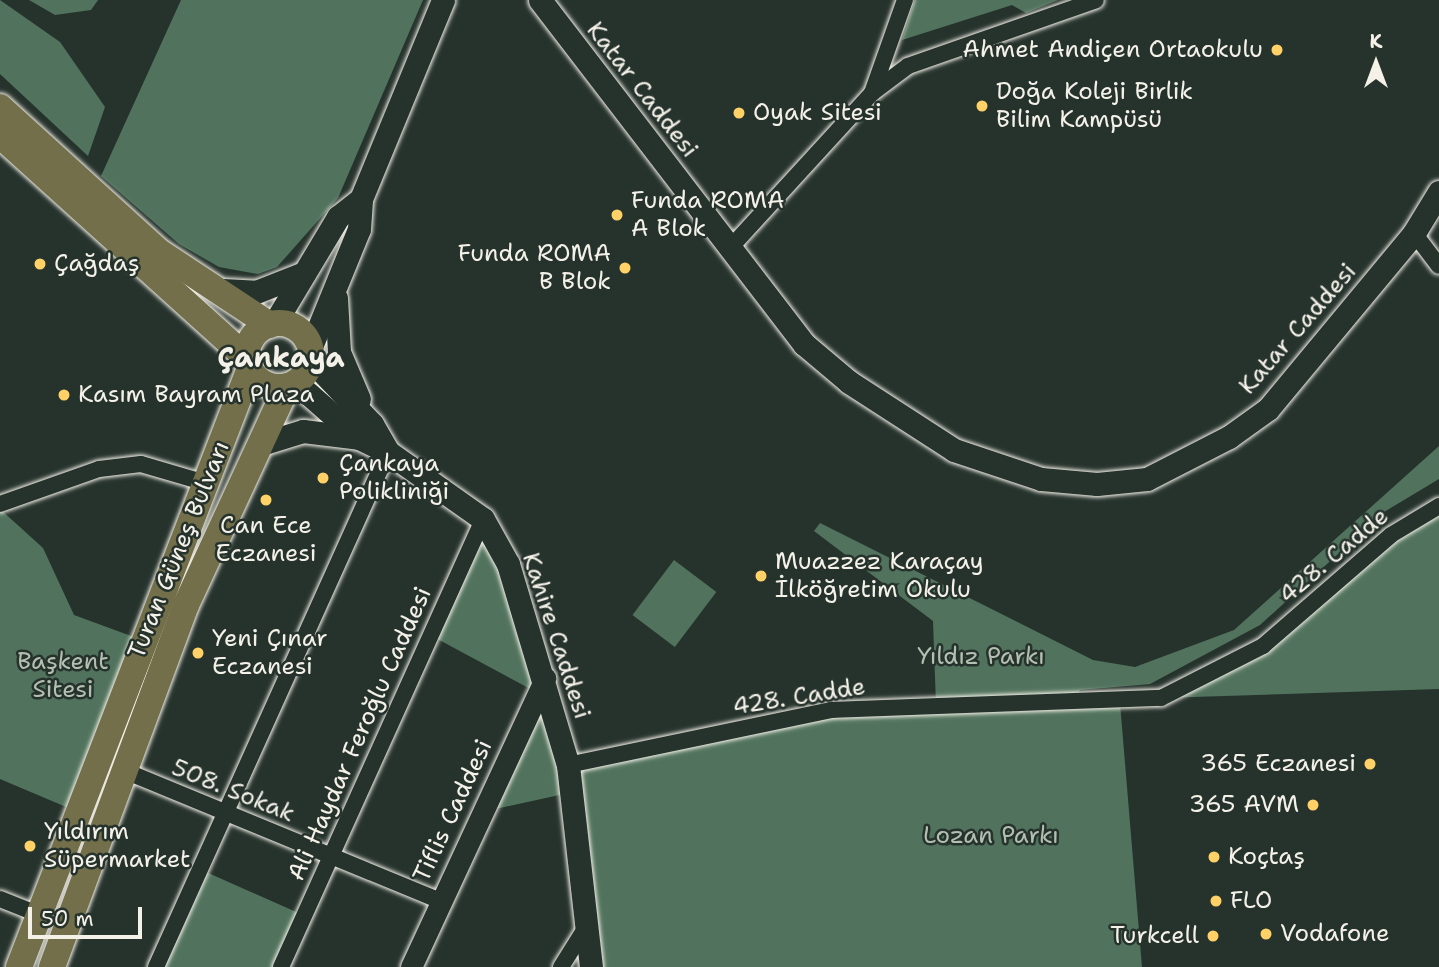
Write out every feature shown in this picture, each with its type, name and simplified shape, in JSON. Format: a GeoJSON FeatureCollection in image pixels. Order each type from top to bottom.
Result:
{"type":"FeatureCollection","features":[{"type":"Feature","properties":{"kind":"main road"},"geometry":{"type":"LineString","coordinates":[[291,384],[310,354],[359,229],[361,199],[443,0]]}},
{"type":"Feature","properties":{"kind":"main road","name":"Katar Caddesi"},"geometry":{"type":"LineString","coordinates":[[540,0],[731,247],[765,300],[804,344],[897,416],[1002,470],[1097,484],[1147,479],[1187,463],[1268,409],[1414,233],[1439,192]]}},
{"type":"Feature","properties":{"kind":"main road"},"geometry":{"type":"LineString","coordinates":[[0,107],[158,251],[223,290],[272,324],[293,327],[365,431]]}},
{"type":"Feature","properties":{"kind":"main road"},"geometry":{"type":"LineString","coordinates":[[0,135],[248,363],[265,384],[291,384],[365,431]]}},
{"type":"Feature","properties":{"kind":"main road"},"geometry":{"type":"LineString","coordinates":[[248,363],[251,339],[272,324],[307,272],[338,218],[361,199]]}},
{"type":"Feature","properties":{"kind":"main road"},"geometry":{"type":"LineString","coordinates":[[223,290],[256,292],[307,272]]}},
{"type":"Feature","properties":{"kind":"main road"},"geometry":{"type":"LineString","coordinates":[[335,286],[339,352],[365,431]]}},
{"type":"Feature","properties":{"kind":"main road","name":"Turan Güneş Bulvarı"},"geometry":{"type":"LineString","coordinates":[[19,967],[232,419],[248,363]]}},
{"type":"Feature","properties":{"kind":"main road","name":"Turan Güneş Bulvarı"},"geometry":{"type":"LineString","coordinates":[[52,967],[186,605],[291,384]]}},
{"type":"Feature","properties":{"kind":"main road"},"geometry":{"type":"LineString","coordinates":[[232,419],[257,420],[264,440],[303,431],[365,431]]}},
{"type":"Feature","properties":{"kind":"main road","name":"Kahire Caddesi"},"geometry":{"type":"LineString","coordinates":[[365,431],[388,452],[482,519],[508,564],[545,678],[568,765],[591,967]]}},
{"type":"Feature","properties":{"kind":"street"},"geometry":{"type":"LineString","coordinates":[[872,93],[905,0]]}},
{"type":"Feature","properties":{"kind":"street"},"geometry":{"type":"LineString","coordinates":[[731,247],[872,93],[908,66],[1096,0]]}},
{"type":"Feature","properties":{"kind":"street"},"geometry":{"type":"LineString","coordinates":[[1414,233],[1439,266]]}},
{"type":"Feature","properties":{"kind":"street"},"geometry":{"type":"LineString","coordinates":[[156,967],[222,811],[388,452]]}},
{"type":"Feature","properties":{"kind":"street"},"geometry":{"type":"LineString","coordinates":[[0,504],[99,469],[141,464],[206,483]]}},
{"type":"Feature","properties":{"kind":"street","name":"428. Cadde"},"geometry":{"type":"LineString","coordinates":[[568,765],[831,710],[1161,698],[1263,646],[1391,535],[1439,506]]}},
{"type":"Feature","properties":{"kind":"street","name":"Ali Haydar Feroğlu Caddesi"},"geometry":{"type":"LineString","coordinates":[[281,967],[482,519]]}},
{"type":"Feature","properties":{"kind":"street","name":"Tiflis Caddesi"},"geometry":{"type":"LineString","coordinates":[[411,967],[545,678]]}},
{"type":"Feature","properties":{"kind":"street","name":"508. Sokak"},"geometry":{"type":"LineString","coordinates":[[125,771],[440,901]]}},
{"type":"Feature","properties":{"kind":"street"},"geometry":{"type":"LineString","coordinates":[[0,899],[40,915]]}},
{"type":"Feature","properties":{"kind":"street"},"geometry":{"type":"LineString","coordinates":[[561,967],[588,924]]}},
{"type":"Feature","properties":{"kind":"green space"},"geometry":{"type":"Polygon","coordinates":[[[0,0],[60,42],[105,107],[88,156],[0,74],[0,0]]]}},
{"type":"Feature","properties":{"kind":"green space"},"geometry":{"type":"Polygon","coordinates":[[[29,0],[98,0],[91,10],[55,15],[29,0]]]}},
{"type":"Feature","properties":{"kind":"green space"},"geometry":{"type":"Polygon","coordinates":[[[181,0],[423,0],[338,198],[277,267],[258,274],[219,267],[179,244],[101,176],[181,0]]]}},
{"type":"Feature","properties":{"kind":"green space"},"geometry":{"type":"Polygon","coordinates":[[[915,0],[1058,0],[1026,13],[1012,5],[902,40],[915,0]]]}},
{"type":"Feature","properties":{"kind":"green space","name":"Lozan Parkı"},"geometry":{"type":"Polygon","coordinates":[[[1439,446],[1439,479],[1384,512],[1260,625],[1150,684],[1080,690],[1075,701],[1120,703],[1142,967],[591,967],[573,792],[482,812],[538,693],[430,635],[483,519],[569,765],[831,710],[936,705],[933,621],[814,531],[820,523],[1093,660],[1135,667],[1234,630],[1439,446]]]}},
{"type":"Feature","properties":{"kind":"green space"},"geometry":{"type":"Polygon","coordinates":[[[1439,506],[1439,689],[1161,698],[1203,682],[1439,506]]]}},
{"type":"Feature","properties":{"kind":"green space","name":"Başkent Sitesi"},"geometry":{"type":"Polygon","coordinates":[[[0,509],[43,548],[74,615],[142,640],[78,812],[0,779],[0,509]]]}},
{"type":"Feature","properties":{"kind":"green space"},"geometry":{"type":"Polygon","coordinates":[[[674,560],[716,592],[675,647],[632,615],[674,560]]]}},
{"type":"Feature","properties":{"kind":"green space"},"geometry":{"type":"Polygon","coordinates":[[[197,868],[303,915],[281,967],[156,967],[197,868]]]}},
{"type":"Feature","properties":{"kind":"place","name":"Ahmet Andiçen Ortaokulu"},"geometry":{"type":"Point","coordinates":[1277,50]}},
{"type":"Feature","properties":{"kind":"place","name":"Doğa Koleji Birlik Bilim Kampüsü"},"geometry":{"type":"Point","coordinates":[982,106]}},
{"type":"Feature","properties":{"kind":"place","name":"Oyak Sitesi"},"geometry":{"type":"Point","coordinates":[739,113]}},
{"type":"Feature","properties":{"kind":"place","name":"Funda ROMA A Blok"},"geometry":{"type":"Point","coordinates":[617,215]}},
{"type":"Feature","properties":{"kind":"place","name":"Çağdaş"},"geometry":{"type":"Point","coordinates":[40,264]}},
{"type":"Feature","properties":{"kind":"place","name":"Funda ROMA B Blok"},"geometry":{"type":"Point","coordinates":[625,268]}},
{"type":"Feature","properties":{"kind":"place","name":"Kasım Bayram Plaza"},"geometry":{"type":"Point","coordinates":[64,395]}},
{"type":"Feature","properties":{"kind":"place","name":"Çankaya Polikliniği"},"geometry":{"type":"Point","coordinates":[323,478]}},
{"type":"Feature","properties":{"kind":"place","name":"Can Ece Eczanesi"},"geometry":{"type":"Point","coordinates":[266,500]}},
{"type":"Feature","properties":{"kind":"place","name":"Muazzez Karaçay İlköğretim Okulu"},"geometry":{"type":"Point","coordinates":[761,576]}},
{"type":"Feature","properties":{"kind":"place","name":"Yeni Çınar Eczanesi"},"geometry":{"type":"Point","coordinates":[198,653]}},
{"type":"Feature","properties":{"kind":"place","name":"365 Eczanesi"},"geometry":{"type":"Point","coordinates":[1370,764]}},
{"type":"Feature","properties":{"kind":"place","name":"365 AVM"},"geometry":{"type":"Point","coordinates":[1313,805]}},
{"type":"Feature","properties":{"kind":"place","name":"Yıldırım Süpermarket"},"geometry":{"type":"Point","coordinates":[30,846]}},
{"type":"Feature","properties":{"kind":"place","name":"Koçtaş"},"geometry":{"type":"Point","coordinates":[1214,857]}},
{"type":"Feature","properties":{"kind":"place","name":"FLO"},"geometry":{"type":"Point","coordinates":[1216,901]}},
{"type":"Feature","properties":{"kind":"place","name":"Vodafone"},"geometry":{"type":"Point","coordinates":[1266,934]}},
{"type":"Feature","properties":{"kind":"place","name":"Turkcell"},"geometry":{"type":"Point","coordinates":[1213,936]}},
{"type":"Feature","properties":{"kind":"district","name":"Çankaya"},"geometry":{"type":"Point","coordinates":[281,357]}},
{"type":"Feature","properties":{"kind":"park label","name":"Yıldız Parkı"},"geometry":{"type":"Point","coordinates":[981,657]}}]}
